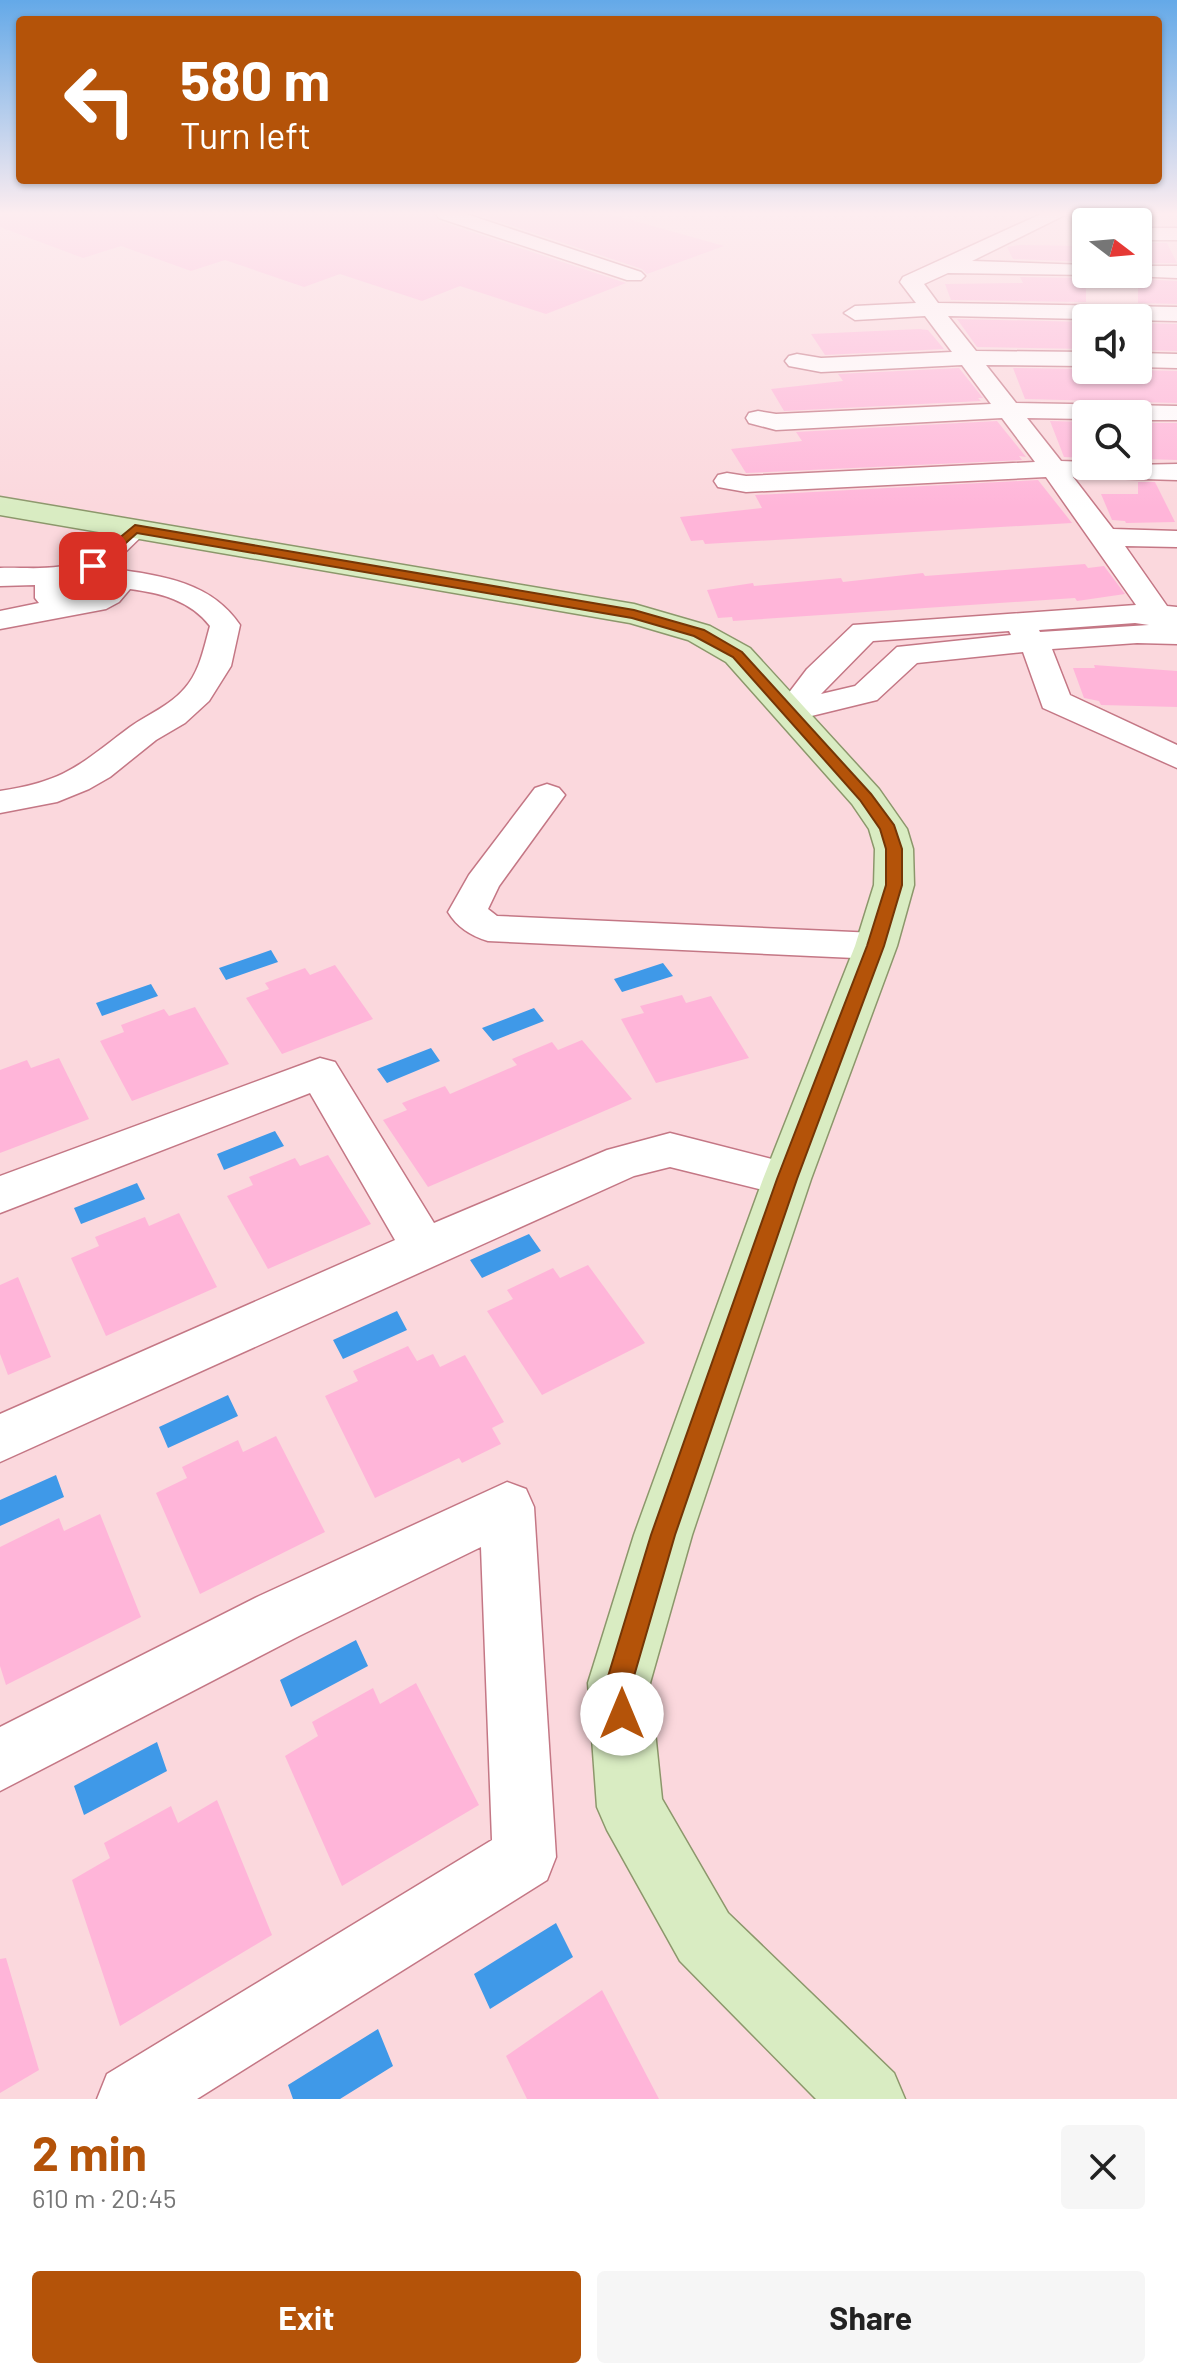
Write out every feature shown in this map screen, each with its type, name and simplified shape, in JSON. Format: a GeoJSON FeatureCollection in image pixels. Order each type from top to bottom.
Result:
{"type":"FeatureCollection","features":[{"type":"Feature","properties":{"kind":"main road"},"geometry":{"type":"LineString","coordinates":[[0,506],[634,614],[699,633],[738,655],[866,797],[888,829],[894,849],[894,885],[876,946],[787,1179],[663,1535],[619,1683],[630,1807],[704,1937],[868,2099]]}},
{"type":"Feature","properties":{"kind":"street"},"geometry":{"type":"LineString","coordinates":[[855,313],[875,312]]}},
{"type":"Feature","properties":{"kind":"street"},"geometry":{"type":"LineString","coordinates":[[791,711],[818,676],[864,632],[1025,633],[1158,625],[1105,537],[934,312]]}},
{"type":"Feature","properties":{"kind":"street"},"geometry":{"type":"LineString","coordinates":[[1077,312],[1177,314]]}},
{"type":"Feature","properties":{"kind":"street"},"geometry":{"type":"LineString","coordinates":[[797,361],[821,365],[969,358],[1072,359]]}},
{"type":"Feature","properties":{"kind":"street"},"geometry":{"type":"LineString","coordinates":[[1152,360],[1177,361]]}},
{"type":"Feature","properties":{"kind":"street"},"geometry":{"type":"LineString","coordinates":[[758,418],[776,422],[1009,410],[1177,413]]}},
{"type":"Feature","properties":{"kind":"street"},"geometry":{"type":"LineString","coordinates":[[727,481],[746,484],[1053,469],[1177,472]]}},
{"type":"Feature","properties":{"kind":"street"},"geometry":{"type":"LineString","coordinates":[[101,571],[135,529]]}},
{"type":"Feature","properties":{"kind":"street"},"geometry":{"type":"LineString","coordinates":[[1105,537],[1177,539]]}},
{"type":"Feature","properties":{"kind":"street"},"geometry":{"type":"LineString","coordinates":[[0,577],[56,591],[79,607],[107,598],[115,590],[101,571]]}},
{"type":"Feature","properties":{"kind":"street"},"geometry":{"type":"LineString","coordinates":[[0,802],[45,795],[98,770],[122,748],[173,716],[198,694],[215,666],[225,625],[215,610],[178,590],[101,571]]}},
{"type":"Feature","properties":{"kind":"street"},"geometry":{"type":"LineString","coordinates":[[0,597],[56,591]]}},
{"type":"Feature","properties":{"kind":"street"},"geometry":{"type":"LineString","coordinates":[[0,620],[40,613],[56,591]]}},
{"type":"Feature","properties":{"kind":"street"},"geometry":{"type":"LineString","coordinates":[[791,711],[866,693],[908,654],[1025,633]]}},
{"type":"Feature","properties":{"kind":"street"},"geometry":{"type":"LineString","coordinates":[[1025,633],[1041,656],[1055,701],[1177,758]]}},
{"type":"Feature","properties":{"kind":"street"},"geometry":{"type":"LineString","coordinates":[[1127,734],[1139,726],[1177,727]]}},
{"type":"Feature","properties":{"kind":"street"},"geometry":{"type":"LineString","coordinates":[[547,795],[482,883],[467,912],[488,928],[876,946]]}},
{"type":"Feature","properties":{"kind":"street"},"geometry":{"type":"LineString","coordinates":[[0,1195],[320,1073],[424,1248]]}},
{"type":"Feature","properties":{"kind":"street"},"geometry":{"type":"LineString","coordinates":[[0,1439],[623,1162],[670,1150],[787,1179]]}},
{"type":"Feature","properties":{"kind":"street"},"geometry":{"type":"LineString","coordinates":[[0,1760],[279,1616],[507,1507],[524,1857],[132,2099]]}},
{"type":"Feature","properties":{"kind":"water"},"geometry":{"type":"Polygon","coordinates":[[[271,950],[278,962],[226,980],[219,968],[271,950]]]}},
{"type":"Feature","properties":{"kind":"water"},"geometry":{"type":"Polygon","coordinates":[[[663,963],[673,976],[622,992],[614,979],[663,963]]]}},
{"type":"Feature","properties":{"kind":"water"},"geometry":{"type":"Polygon","coordinates":[[[151,984],[158,996],[102,1016],[96,1003],[151,984]]]}},
{"type":"Feature","properties":{"kind":"water"},"geometry":{"type":"Polygon","coordinates":[[[534,1008],[544,1021],[493,1041],[482,1028],[534,1008]]]}},
{"type":"Feature","properties":{"kind":"water"},"geometry":{"type":"Polygon","coordinates":[[[431,1048],[440,1061],[387,1083],[377,1069],[431,1048]]]}},
{"type":"Feature","properties":{"kind":"water"},"geometry":{"type":"Polygon","coordinates":[[[275,1131],[284,1146],[224,1170],[217,1154],[275,1131]]]}},
{"type":"Feature","properties":{"kind":"water"},"geometry":{"type":"Polygon","coordinates":[[[137,1183],[145,1199],[81,1224],[74,1208],[137,1183]]]}},
{"type":"Feature","properties":{"kind":"water"},"geometry":{"type":"Polygon","coordinates":[[[529,1234],[541,1251],[482,1278],[470,1260],[529,1234]]]}},
{"type":"Feature","properties":{"kind":"water"},"geometry":{"type":"Polygon","coordinates":[[[397,1311],[407,1330],[343,1359],[333,1340],[397,1311]]]}},
{"type":"Feature","properties":{"kind":"water"},"geometry":{"type":"Polygon","coordinates":[[[228,1395],[238,1416],[168,1448],[159,1427],[228,1395]]]}},
{"type":"Feature","properties":{"kind":"water"},"geometry":{"type":"Polygon","coordinates":[[[56,1475],[64,1497],[0,1526],[0,1500],[56,1475]]]}},
{"type":"Feature","properties":{"kind":"water"},"geometry":{"type":"Polygon","coordinates":[[[356,1640],[368,1666],[291,1707],[280,1680],[356,1640]]]}},
{"type":"Feature","properties":{"kind":"water"},"geometry":{"type":"Polygon","coordinates":[[[157,1742],[167,1771],[84,1815],[74,1786],[157,1742]]]}},
{"type":"Feature","properties":{"kind":"water"},"geometry":{"type":"Polygon","coordinates":[[[556,1923],[573,1957],[490,2009],[474,1974],[556,1923]]]}},
{"type":"Feature","properties":{"kind":"water"},"geometry":{"type":"Polygon","coordinates":[[[378,2029],[393,2066],[340,2099],[293,2099],[288,2085],[378,2029]]]}},
{"type":"Feature","properties":{"kind":"building"},"geometry":{"type":"Polygon","coordinates":[[[957,319],[1072,322],[1072,349],[977,347],[957,319]]]}},
{"type":"Feature","properties":{"kind":"building"},"geometry":{"type":"Polygon","coordinates":[[[1152,323],[1177,324],[1177,351],[1152,350],[1152,323]]]}},
{"type":"Feature","properties":{"kind":"building"},"geometry":{"type":"Polygon","coordinates":[[[928,330],[944,349],[825,355],[811,334],[928,330]]]}},
{"type":"Feature","properties":{"kind":"building"},"geometry":{"type":"Polygon","coordinates":[[[959,368],[983,398],[978,398],[981,401],[784,411],[771,389],[843,381],[838,374],[959,368]]]}},
{"type":"Feature","properties":{"kind":"building"},"geometry":{"type":"Polygon","coordinates":[[[1013,368],[1072,369],[1072,384],[1152,384],[1152,370],[1177,371],[1177,403],[1025,399],[1013,368]]]}},
{"type":"Feature","properties":{"kind":"building"},"geometry":{"type":"Polygon","coordinates":[[[997,421],[1026,457],[1019,456],[1022,460],[746,473],[731,449],[802,441],[796,432],[997,421]]]}},
{"type":"Feature","properties":{"kind":"building"},"geometry":{"type":"Polygon","coordinates":[[[1050,421],[1072,422],[1072,457],[1064,457],[1050,421]]]}},
{"type":"Feature","properties":{"kind":"building"},"geometry":{"type":"Polygon","coordinates":[[[1152,423],[1177,423],[1177,460],[1152,459],[1152,423]]]}},
{"type":"Feature","properties":{"kind":"building"},"geometry":{"type":"Polygon","coordinates":[[[1038,480],[1072,523],[705,544],[703,540],[691,541],[680,517],[762,508],[755,495],[1038,480]]]}},
{"type":"Feature","properties":{"kind":"building"},"geometry":{"type":"Polygon","coordinates":[[[1138,482],[1155,482],[1175,522],[1126,523],[1112,520],[1101,494],[1138,494],[1138,482]]]}},
{"type":"Feature","properties":{"kind":"building"},"geometry":{"type":"Polygon","coordinates":[[[1085,564],[1088,568],[1104,566],[1125,594],[1077,601],[1075,598],[733,621],[732,617],[718,618],[707,590],[753,583],[754,586],[841,578],[843,582],[923,573],[925,576],[1085,564]]]}},
{"type":"Feature","properties":{"kind":"building"},"geometry":{"type":"Polygon","coordinates":[[[1094,665],[1177,671],[1177,707],[1101,705],[1099,701],[1084,698],[1073,668],[1095,668],[1094,665]]]}},
{"type":"Feature","properties":{"kind":"building"},"geometry":{"type":"Polygon","coordinates":[[[335,965],[373,1019],[282,1054],[246,998],[269,989],[265,983],[305,968],[310,975],[335,965]]]}},
{"type":"Feature","properties":{"kind":"building"},"geometry":{"type":"Polygon","coordinates":[[[682,995],[686,1003],[711,996],[749,1058],[656,1083],[621,1019],[644,1013],[640,1006],[682,995]]]}},
{"type":"Feature","properties":{"kind":"building"},"geometry":{"type":"Polygon","coordinates":[[[195,1007],[229,1064],[132,1101],[100,1041],[124,1032],[121,1025],[164,1009],[169,1016],[195,1007]]]}},
{"type":"Feature","properties":{"kind":"building"},"geometry":{"type":"Polygon","coordinates":[[[582,1040],[632,1099],[428,1187],[383,1120],[407,1110],[402,1103],[445,1086],[450,1094],[517,1065],[512,1059],[552,1042],[558,1050],[582,1040]]]}},
{"type":"Feature","properties":{"kind":"building"},"geometry":{"type":"Polygon","coordinates":[[[59,1058],[89,1119],[0,1153],[0,1070],[27,1060],[31,1068],[59,1058]]]}},
{"type":"Feature","properties":{"kind":"building"},"geometry":{"type":"Polygon","coordinates":[[[328,1155],[371,1224],[268,1269],[227,1196],[253,1185],[249,1177],[295,1158],[300,1166],[328,1155]]]}},
{"type":"Feature","properties":{"kind":"building"},"geometry":{"type":"Polygon","coordinates":[[[179,1213],[217,1287],[106,1336],[71,1258],[99,1246],[95,1237],[145,1217],[149,1226],[179,1213]]]}},
{"type":"Feature","properties":{"kind":"building"},"geometry":{"type":"Polygon","coordinates":[[[588,1265],[645,1343],[542,1395],[487,1311],[513,1299],[507,1290],[553,1268],[560,1278],[588,1265]]]}},
{"type":"Feature","properties":{"kind":"building"},"geometry":{"type":"Polygon","coordinates":[[[18,1277],[51,1357],[8,1375],[0,1354],[0,1285],[18,1277]]]}},
{"type":"Feature","properties":{"kind":"building"},"geometry":{"type":"Polygon","coordinates":[[[408,1346],[417,1361],[433,1354],[440,1367],[465,1355],[504,1422],[492,1428],[501,1444],[462,1463],[459,1458],[375,1498],[325,1396],[358,1381],[353,1371],[408,1346]]]}},
{"type":"Feature","properties":{"kind":"building"},"geometry":{"type":"Polygon","coordinates":[[[276,1436],[325,1532],[200,1594],[156,1493],[187,1478],[182,1467],[238,1440],[243,1452],[276,1436]]]}},
{"type":"Feature","properties":{"kind":"building"},"geometry":{"type":"Polygon","coordinates":[[[100,1514],[141,1617],[6,1685],[0,1666],[0,1547],[59,1518],[64,1531],[100,1514]]]}},
{"type":"Feature","properties":{"kind":"building"},"geometry":{"type":"Polygon","coordinates":[[[416,1683],[479,1805],[342,1886],[285,1756],[318,1736],[312,1722],[373,1688],[380,1704],[416,1683]]]}},
{"type":"Feature","properties":{"kind":"building"},"geometry":{"type":"Polygon","coordinates":[[[217,1800],[272,1935],[120,2026],[72,1880],[110,1858],[104,1843],[171,1806],[178,1823],[217,1800]]]}},
{"type":"Feature","properties":{"kind":"building"},"geometry":{"type":"Polygon","coordinates":[[[6,1958],[39,2070],[0,2093],[0,1959],[6,1958]]]}},
{"type":"Feature","properties":{"kind":"building"},"geometry":{"type":"Polygon","coordinates":[[[602,1990],[659,2099],[527,2099],[506,2056],[602,1990]]]}},
{"type":"Feature","properties":{"kind":"route"},"geometry":{"type":"LineString","coordinates":[[93,566],[135,529],[634,614],[699,633],[738,655],[866,797],[888,829],[894,849],[894,885],[876,946],[787,1179],[663,1535],[619,1683],[622,1714]]}}]}
